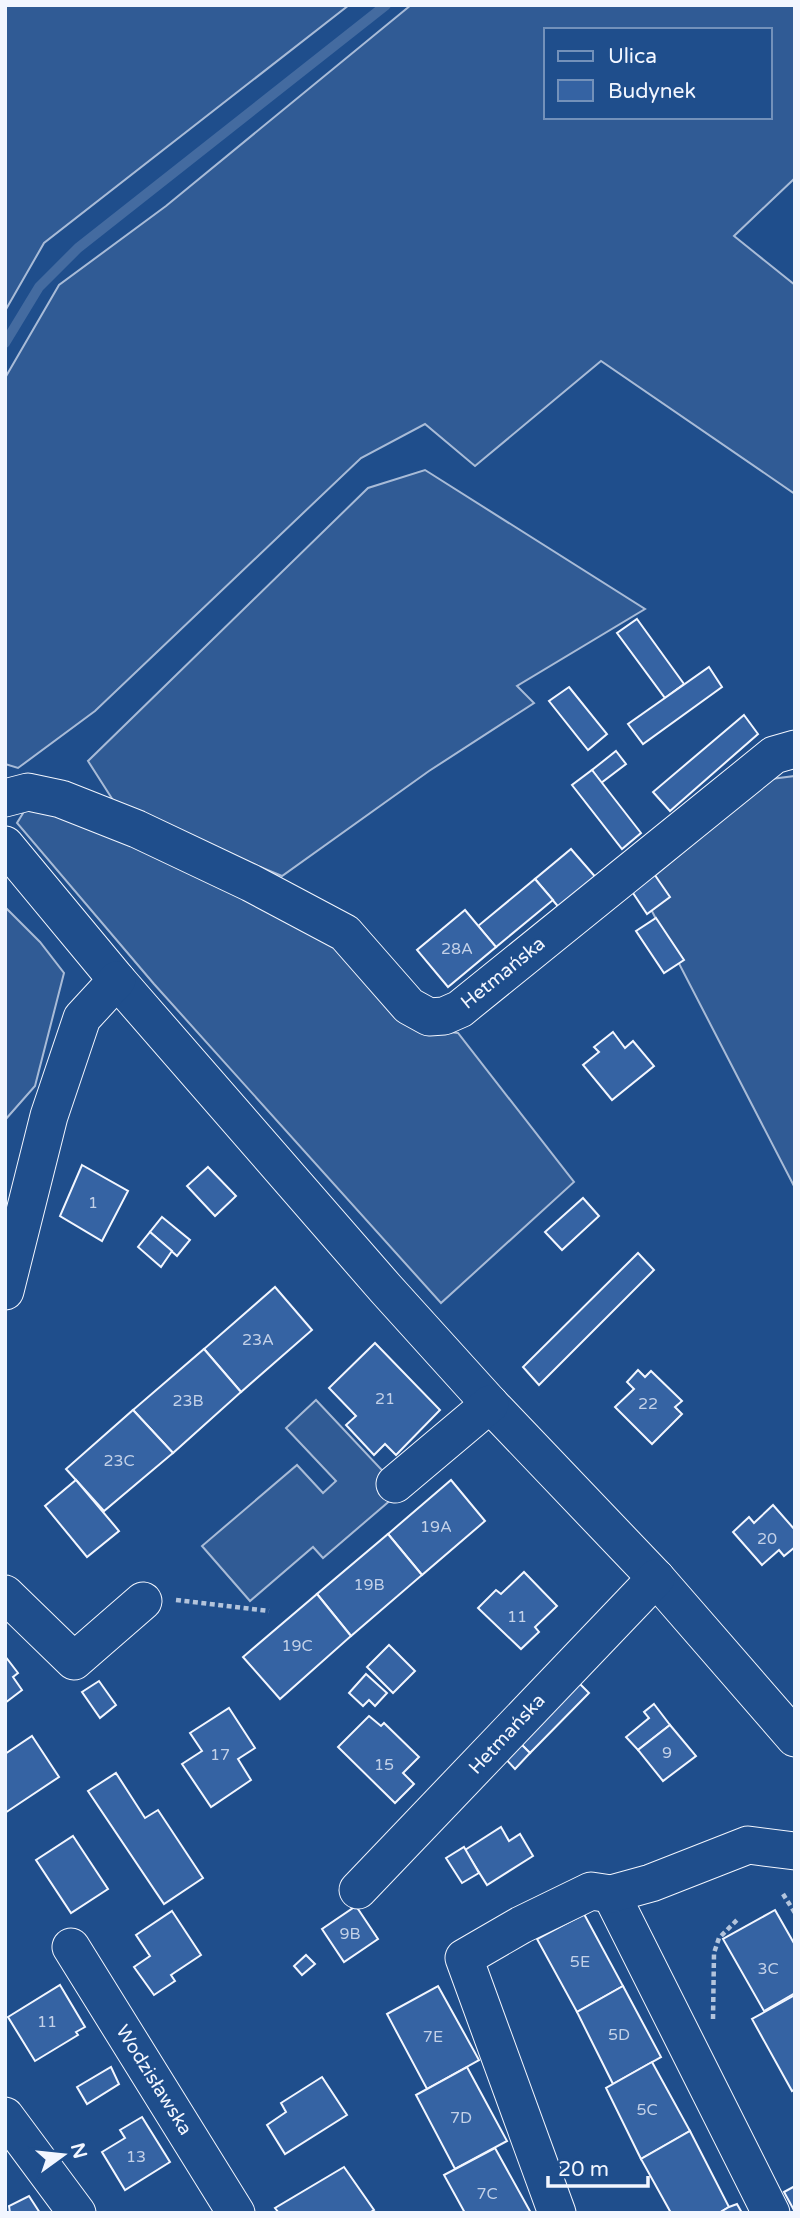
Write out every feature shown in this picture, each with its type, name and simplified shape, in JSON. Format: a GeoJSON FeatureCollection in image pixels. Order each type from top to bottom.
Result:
{"type":"FeatureCollection","features":[{"type":"Feature","properties":{"kind":"street","name":"Hetmańska"},"geometry":{"type":"LineString","coordinates":[[5,799],[28,792],[61,799],[137,830],[251,883],[345,933],[409,1006],[429,1017],[444,1016],[460,1009],[774,755],[795,749]]}},
{"type":"Feature","properties":{"kind":"street"},"geometry":{"type":"LineString","coordinates":[[5,845],[117,980],[386,1289],[490,1404],[656,1578],[795,1738]]}},
{"type":"Feature","properties":{"kind":"street"},"geometry":{"type":"LineString","coordinates":[[5,1291],[49,1116],[82,1018],[117,980]]}},
{"type":"Feature","properties":{"kind":"street"},"geometry":{"type":"LineString","coordinates":[[396,1484],[490,1404]]}},
{"type":"Feature","properties":{"kind":"street","name":"Hetmańska"},"geometry":{"type":"LineString","coordinates":[[358,1890],[656,1578]]}},
{"type":"Feature","properties":{"kind":"street"},"geometry":{"type":"LineString","coordinates":[[5,1594],[74,1661],[143,1601]]}},
{"type":"Feature","properties":{"kind":"street"},"geometry":{"type":"LineString","coordinates":[[557,2213],[464,1958],[521,1925],[591,1891],[611,1895],[651,1883],[748,1846],[795,1851]]}},
{"type":"Feature","properties":{"kind":"street"},"geometry":{"type":"LineString","coordinates":[[611,1895],[771,2213]]}},
{"type":"Feature","properties":{"kind":"street","name":"Wodzisławska"},"geometry":{"type":"LineString","coordinates":[[71,1947],[236,2213]]}},
{"type":"Feature","properties":{"kind":"street"},"geometry":{"type":"LineString","coordinates":[[5,2116],[77,2213]]}},
{"type":"Feature","properties":{"kind":"path"},"geometry":{"type":"LineString","coordinates":[[143,1601],[166,1599],[269,1611]]}},
{"type":"Feature","properties":{"kind":"path"},"geometry":{"type":"LineString","coordinates":[[783,1894],[795,1913]]}},
{"type":"Feature","properties":{"kind":"path"},"geometry":{"type":"LineString","coordinates":[[691,2053],[707,2040],[712,2028],[712,1970],[719,1938],[739,1918]]}},
{"type":"Feature","properties":{"kind":"shaded area"},"geometry":{"type":"Polygon","coordinates":[[[5,5],[349,5],[44,243],[5,311],[5,5]]]}},
{"type":"Feature","properties":{"kind":"shaded area"},"geometry":{"type":"Polygon","coordinates":[[[411,5],[795,5],[795,178],[734,236],[795,285],[795,494],[601,361],[475,466],[425,424],[361,458],[95,711],[18,768],[5,764],[5,378],[59,285],[166,206],[411,5]]]}},
{"type":"Feature","properties":{"kind":"shaded area"},"geometry":{"type":"Polygon","coordinates":[[[425,470],[645,609],[517,686],[534,703],[429,771],[282,876],[118,808],[88,761],[368,488],[425,470]]]}},
{"type":"Feature","properties":{"kind":"shaded area"},"geometry":{"type":"Polygon","coordinates":[[[795,776],[795,1188],[640,888],[771,779],[795,776]]]}},
{"type":"Feature","properties":{"kind":"shaded area"},"geometry":{"type":"Polygon","coordinates":[[[51,809],[315,929],[442,1031],[458,1033],[574,1182],[441,1303],[154,984],[17,823],[25,810],[51,809]]]}},
{"type":"Feature","properties":{"kind":"shaded area"},"geometry":{"type":"Polygon","coordinates":[[[5,907],[40,942],[64,973],[35,1086],[5,1120],[5,907]]]}},
{"type":"Feature","properties":{"kind":"shaded area"},"geometry":{"type":"Polygon","coordinates":[[[316,1400],[400,1492],[323,1558],[313,1547],[250,1601],[202,1546],[297,1465],[323,1493],[336,1481],[286,1428],[316,1400]]]}},
{"type":"Feature","properties":{"kind":"building"},"geometry":{"type":"Polygon","coordinates":[[[637,619],[684,684],[665,698],[617,633],[637,619]]]}},
{"type":"Feature","properties":{"kind":"building"},"geometry":{"type":"Polygon","coordinates":[[[709,667],[722,687],[643,744],[628,724],[709,667]]]}},
{"type":"Feature","properties":{"kind":"building"},"geometry":{"type":"Polygon","coordinates":[[[569,687],[607,734],[588,750],[549,701],[569,687]]]}},
{"type":"Feature","properties":{"kind":"building"},"geometry":{"type":"Polygon","coordinates":[[[744,715],[758,734],[670,811],[653,792],[744,715]]]}},
{"type":"Feature","properties":{"kind":"building"},"geometry":{"type":"Polygon","coordinates":[[[616,751],[626,764],[601,783],[592,770],[616,751]]]}},
{"type":"Feature","properties":{"kind":"building"},"geometry":{"type":"Polygon","coordinates":[[[592,770],[641,833],[622,849],[572,785],[592,770]]]}},
{"type":"Feature","properties":{"kind":"building"},"geometry":{"type":"Polygon","coordinates":[[[571,849],[598,880],[561,910],[535,879],[571,849]]]}},
{"type":"Feature","properties":{"kind":"building"},"geometry":{"type":"Polygon","coordinates":[[[650,868],[670,897],[647,914],[627,884],[650,868]]]}},
{"type":"Feature","properties":{"kind":"building"},"geometry":{"type":"Polygon","coordinates":[[[535,879],[553,900],[496,947],[478,926],[535,879]]]}},
{"type":"Feature","properties":{"kind":"building"},"geometry":{"type":"Polygon","coordinates":[[[465,910],[496,947],[448,987],[417,950],[465,910]]]}},
{"type":"Feature","properties":{"kind":"building"},"geometry":{"type":"Polygon","coordinates":[[[656,918],[684,960],[664,973],[636,931],[656,918]]]}},
{"type":"Feature","properties":{"kind":"building"},"geometry":{"type":"Polygon","coordinates":[[[613,1032],[625,1048],[633,1041],[654,1066],[612,1100],[583,1065],[599,1052],[594,1047],[613,1032]]]}},
{"type":"Feature","properties":{"kind":"building"},"geometry":{"type":"Polygon","coordinates":[[[82,1165],[128,1191],[102,1241],[60,1216],[82,1165]]]}},
{"type":"Feature","properties":{"kind":"building"},"geometry":{"type":"Polygon","coordinates":[[[208,1167],[236,1196],[215,1216],[187,1186],[208,1167]]]}},
{"type":"Feature","properties":{"kind":"building"},"geometry":{"type":"Polygon","coordinates":[[[583,1198],[599,1216],[562,1250],[545,1232],[583,1198]]]}},
{"type":"Feature","properties":{"kind":"building"},"geometry":{"type":"Polygon","coordinates":[[[162,1217],[190,1240],[177,1256],[150,1232],[162,1217]]]}},
{"type":"Feature","properties":{"kind":"building"},"geometry":{"type":"Polygon","coordinates":[[[150,1232],[172,1251],[161,1267],[138,1247],[150,1232]]]}},
{"type":"Feature","properties":{"kind":"building"},"geometry":{"type":"Polygon","coordinates":[[[638,1253],[654,1270],[539,1385],[523,1367],[638,1253]]]}},
{"type":"Feature","properties":{"kind":"building"},"geometry":{"type":"Polygon","coordinates":[[[275,1287],[312,1330],[241,1392],[204,1349],[275,1287]]]}},
{"type":"Feature","properties":{"kind":"building"},"geometry":{"type":"Polygon","coordinates":[[[375,1343],[440,1410],[396,1455],[385,1444],[374,1455],[346,1425],[356,1416],[329,1388],[375,1343]]]}},
{"type":"Feature","properties":{"kind":"building"},"geometry":{"type":"Polygon","coordinates":[[[204,1349],[241,1392],[173,1453],[133,1410],[204,1349]]]}},
{"type":"Feature","properties":{"kind":"building"},"geometry":{"type":"Polygon","coordinates":[[[638,1370],[645,1377],[651,1371],[682,1401],[675,1407],[682,1414],[652,1444],[615,1407],[634,1389],[627,1382],[638,1370]]]}},
{"type":"Feature","properties":{"kind":"building"},"geometry":{"type":"Polygon","coordinates":[[[133,1410],[173,1453],[104,1511],[66,1469],[133,1410]]]}},
{"type":"Feature","properties":{"kind":"building"},"geometry":{"type":"Polygon","coordinates":[[[76,1480],[119,1531],[87,1557],[45,1506],[76,1480]]]}},
{"type":"Feature","properties":{"kind":"building"},"geometry":{"type":"Polygon","coordinates":[[[451,1480],[485,1521],[422,1575],[388,1534],[451,1480]]]}},
{"type":"Feature","properties":{"kind":"building"},"geometry":{"type":"Polygon","coordinates":[[[773,1505],[795,1530],[795,1547],[784,1556],[779,1550],[762,1565],[733,1532],[749,1517],[754,1523],[773,1505]]]}},
{"type":"Feature","properties":{"kind":"building"},"geometry":{"type":"Polygon","coordinates":[[[388,1534],[422,1575],[351,1636],[317,1594],[388,1534]]]}},
{"type":"Feature","properties":{"kind":"building"},"geometry":{"type":"Polygon","coordinates":[[[524,1572],[557,1606],[535,1627],[539,1632],[521,1649],[478,1608],[496,1590],[501,1594],[524,1572]]]}},
{"type":"Feature","properties":{"kind":"building"},"geometry":{"type":"Polygon","coordinates":[[[317,1594],[351,1636],[280,1699],[243,1657],[317,1594]]]}},
{"type":"Feature","properties":{"kind":"building"},"geometry":{"type":"Polygon","coordinates":[[[389,1645],[415,1671],[393,1693],[367,1667],[389,1645]]]}},
{"type":"Feature","properties":{"kind":"building"},"geometry":{"type":"Polygon","coordinates":[[[5,1656],[18,1673],[13,1677],[22,1690],[5,1703],[5,1656]]]}},
{"type":"Feature","properties":{"kind":"building"},"geometry":{"type":"Polygon","coordinates":[[[366,1674],[387,1693],[375,1706],[369,1700],[363,1706],[349,1693],[366,1674]]]}},
{"type":"Feature","properties":{"kind":"building"},"geometry":{"type":"Polygon","coordinates":[[[99,1681],[116,1705],[100,1718],[82,1692],[99,1681]]]}},
{"type":"Feature","properties":{"kind":"building"},"geometry":{"type":"Polygon","coordinates":[[[578,1682],[589,1693],[530,1753],[519,1742],[578,1682]]]}},
{"type":"Feature","properties":{"kind":"building"},"geometry":{"type":"Polygon","coordinates":[[[654,1704],[670,1725],[638,1750],[626,1737],[649,1718],[644,1712],[654,1704]]]}},
{"type":"Feature","properties":{"kind":"building"},"geometry":{"type":"Polygon","coordinates":[[[229,1708],[255,1748],[238,1759],[251,1780],[211,1807],[182,1764],[202,1751],[190,1733],[229,1708]]]}},
{"type":"Feature","properties":{"kind":"building"},"geometry":{"type":"Polygon","coordinates":[[[369,1716],[381,1726],[384,1723],[419,1757],[403,1773],[414,1784],[395,1803],[338,1747],[369,1716]]]}},
{"type":"Feature","properties":{"kind":"building"},"geometry":{"type":"Polygon","coordinates":[[[670,1725],[696,1756],[663,1781],[638,1750],[670,1725]]]}},
{"type":"Feature","properties":{"kind":"building"},"geometry":{"type":"Polygon","coordinates":[[[32,1736],[59,1777],[5,1813],[5,1754],[32,1736]]]}},
{"type":"Feature","properties":{"kind":"building"},"geometry":{"type":"Polygon","coordinates":[[[519,1742],[530,1753],[515,1769],[504,1757],[519,1742]]]}},
{"type":"Feature","properties":{"kind":"building"},"geometry":{"type":"Polygon","coordinates":[[[116,1773],[145,1818],[158,1810],[203,1878],[164,1904],[88,1791],[116,1773]]]}},
{"type":"Feature","properties":{"kind":"building"},"geometry":{"type":"Polygon","coordinates":[[[501,1827],[509,1841],[520,1834],[533,1856],[487,1885],[465,1850],[501,1827]]]}},
{"type":"Feature","properties":{"kind":"building"},"geometry":{"type":"Polygon","coordinates":[[[73,1836],[108,1889],[71,1913],[36,1860],[73,1836]]]}},
{"type":"Feature","properties":{"kind":"building"},"geometry":{"type":"Polygon","coordinates":[[[464,1847],[479,1873],[462,1883],[446,1858],[464,1847]]]}},
{"type":"Feature","properties":{"kind":"building"},"geometry":{"type":"Polygon","coordinates":[[[356,1906],[378,1939],[344,1962],[322,1929],[356,1906]]]}},
{"type":"Feature","properties":{"kind":"building"},"geometry":{"type":"Polygon","coordinates":[[[775,1910],[795,1945],[795,1993],[764,2011],[723,1939],[775,1910]]]}},
{"type":"Feature","properties":{"kind":"building"},"geometry":{"type":"Polygon","coordinates":[[[172,1911],[201,1955],[171,1975],[175,1981],[154,1995],[134,1967],[150,1956],[136,1935],[172,1911]]]}},
{"type":"Feature","properties":{"kind":"building"},"geometry":{"type":"Polygon","coordinates":[[[584,1914],[623,1986],[577,2012],[537,1939],[584,1914]]]}},
{"type":"Feature","properties":{"kind":"building"},"geometry":{"type":"Polygon","coordinates":[[[306,1955],[315,1964],[302,1975],[294,1966],[306,1955]]]}},
{"type":"Feature","properties":{"kind":"building"},"geometry":{"type":"Polygon","coordinates":[[[60,1985],[85,2027],[76,2032],[78,2035],[35,2061],[8,2017],[60,1985]]]}},
{"type":"Feature","properties":{"kind":"building"},"geometry":{"type":"Polygon","coordinates":[[[438,1986],[479,2060],[427,2089],[387,2014],[438,1986]]]}},
{"type":"Feature","properties":{"kind":"building"},"geometry":{"type":"Polygon","coordinates":[[[623,1986],[661,2057],[613,2084],[577,2012],[623,1986]]]}},
{"type":"Feature","properties":{"kind":"building"},"geometry":{"type":"Polygon","coordinates":[[[795,1995],[795,2089],[792,2091],[752,2019],[795,1995]]]}},
{"type":"Feature","properties":{"kind":"building"},"geometry":{"type":"Polygon","coordinates":[[[652,2062],[690,2131],[641,2159],[606,2088],[652,2062]]]}},
{"type":"Feature","properties":{"kind":"building"},"geometry":{"type":"Polygon","coordinates":[[[111,2067],[119,2084],[87,2104],[77,2087],[111,2067]]]}},
{"type":"Feature","properties":{"kind":"building"},"geometry":{"type":"Polygon","coordinates":[[[467,2067],[507,2141],[455,2169],[416,2095],[467,2067]]]}},
{"type":"Feature","properties":{"kind":"building"},"geometry":{"type":"Polygon","coordinates":[[[322,2077],[347,2115],[285,2154],[267,2125],[286,2112],[281,2103],[322,2077]]]}},
{"type":"Feature","properties":{"kind":"building"},"geometry":{"type":"Polygon","coordinates":[[[142,2117],[170,2162],[125,2190],[102,2152],[125,2138],[120,2130],[142,2117]]]}},
{"type":"Feature","properties":{"kind":"building"},"geometry":{"type":"Polygon","coordinates":[[[690,2131],[729,2207],[719,2213],[671,2213],[641,2159],[690,2131]]]}},
{"type":"Feature","properties":{"kind":"building"},"geometry":{"type":"Polygon","coordinates":[[[495,2148],[531,2213],[465,2213],[444,2175],[495,2148]]]}},
{"type":"Feature","properties":{"kind":"building"},"geometry":{"type":"Polygon","coordinates":[[[344,2167],[374,2210],[369,2213],[279,2213],[275,2208],[344,2167]]]}},
{"type":"Feature","properties":{"kind":"building"},"geometry":{"type":"Polygon","coordinates":[[[795,2186],[795,2212],[784,2192],[795,2186]]]}},
{"type":"Feature","properties":{"kind":"building"},"geometry":{"type":"Polygon","coordinates":[[[29,2196],[40,2213],[10,2213],[9,2206],[29,2196]]]}},
{"type":"Feature","properties":{"kind":"building"},"geometry":{"type":"Polygon","coordinates":[[[737,2204],[742,2213],[719,2213],[729,2207],[737,2204]]]}},
{"type":"Feature","properties":{"kind":"waterway"},"geometry":{"type":"LineString","coordinates":[[5,343],[39,287],[78,248],[386,5]]}}]}
